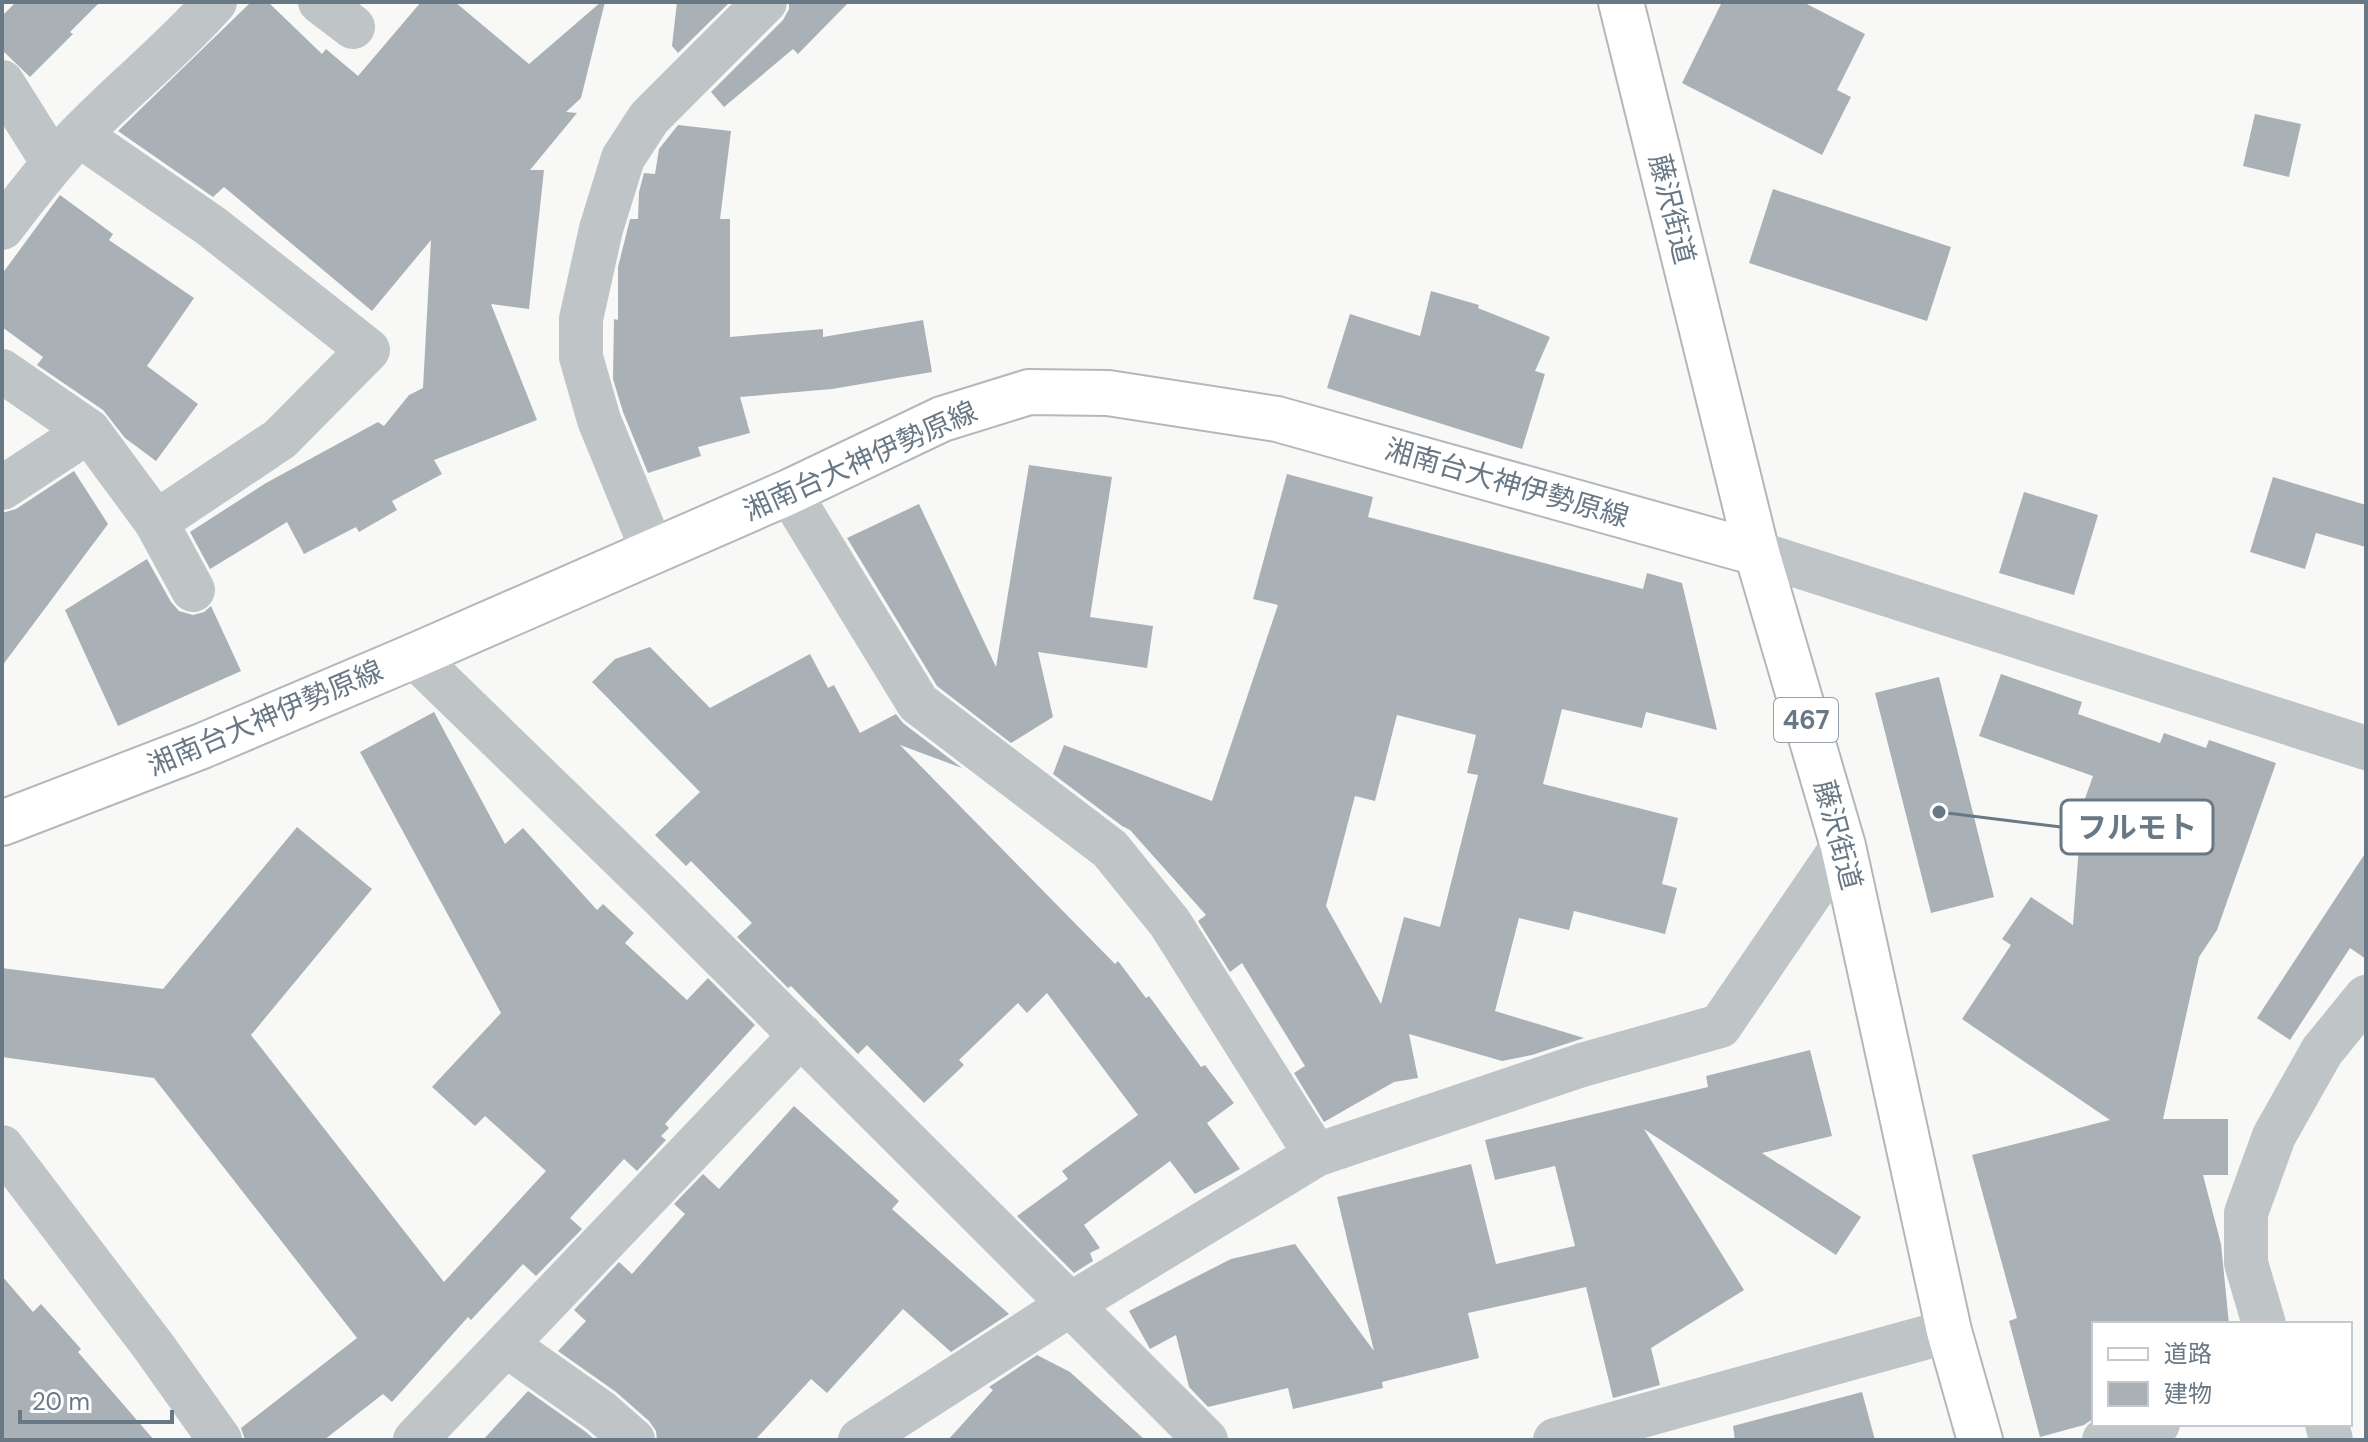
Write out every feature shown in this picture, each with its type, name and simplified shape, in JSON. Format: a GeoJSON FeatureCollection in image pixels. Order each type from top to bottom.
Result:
{"type":"FeatureCollection","features":[{"type":"Feature","properties":{"kind":"main road","name":"藤沢街道"},"geometry":{"type":"LineString","coordinates":[[1621,2],[1757,553],[1843,846],[1949,1331],[1980,1440]]}},
{"type":"Feature","properties":{"kind":"main road","name":"湘南台大神伊勢原線"},"geometry":{"type":"LineString","coordinates":[[2,823],[202,746],[414,656],[789,492],[942,419],[1029,392],[1108,393],[1277,419],[1757,553]]}},
{"type":"Feature","properties":{"kind":"street"},"geometry":{"type":"LineString","coordinates":[[2,228],[66,149],[215,2]]}},
{"type":"Feature","properties":{"kind":"street"},"geometry":{"type":"LineString","coordinates":[[653,552],[599,420],[581,357],[581,319],[601,229],[623,158],[649,118],[765,2]]}},
{"type":"Feature","properties":{"kind":"street"},"geometry":{"type":"LineString","coordinates":[[2,82],[66,149],[211,226],[368,350],[280,439],[156,522]]}},
{"type":"Feature","properties":{"kind":"street"},"geometry":{"type":"LineString","coordinates":[[2,371],[89,431],[156,522],[193,590]]}},
{"type":"Feature","properties":{"kind":"street"},"geometry":{"type":"LineString","coordinates":[[2,488],[89,431]]}},
{"type":"Feature","properties":{"kind":"street"},"geometry":{"type":"LineString","coordinates":[[789,492],[918,703],[1110,849],[1170,923],[1316,1155]]}},
{"type":"Feature","properties":{"kind":"street"},"geometry":{"type":"LineString","coordinates":[[1757,553],[2366,748]]}},
{"type":"Feature","properties":{"kind":"street"},"geometry":{"type":"LineString","coordinates":[[414,656],[1071,1304],[1195,1436]]}},
{"type":"Feature","properties":{"kind":"street"},"geometry":{"type":"LineString","coordinates":[[860,1440],[1071,1304],[1316,1155],[1582,1065],[1720,1026],[1843,846]]}},
{"type":"Feature","properties":{"kind":"street"},"geometry":{"type":"LineString","coordinates":[[2263,1322],[2246,1263],[2246,1213],[2274,1136],[2322,1051],[2366,997]]}},
{"type":"Feature","properties":{"kind":"street"},"geometry":{"type":"LineString","coordinates":[[415,1440],[801,1035]]}},
{"type":"Feature","properties":{"kind":"street"},"geometry":{"type":"LineString","coordinates":[[2,1147],[154,1347],[220,1440]]}},
{"type":"Feature","properties":{"kind":"street"},"geometry":{"type":"LineString","coordinates":[[1555,1440],[1617,1432],[1949,1331]]}},
{"type":"Feature","properties":{"kind":"street"},"geometry":{"type":"LineString","coordinates":[[506,1345],[601,1412],[633,1440]]}},
{"type":"Feature","properties":{"kind":"street"},"geometry":{"type":"LineString","coordinates":[[2104,1440],[2151,1426]]}},
{"type":"Feature","properties":{"kind":"building"},"geometry":{"type":"Polygon","coordinates":[[[16,2],[100,2],[30,77],[2,50],[2,16],[16,2]]]}},
{"type":"Feature","properties":{"kind":"building"},"geometry":{"type":"Polygon","coordinates":[[[251,2],[268,2],[322,54],[326,49],[358,76],[421,2],[455,2],[529,64],[601,2],[605,2],[581,98],[566,112],[577,113],[530,170],[544,170],[529,309],[491,304],[537,420],[434,460],[442,474],[392,501],[397,510],[359,532],[356,527],[304,554],[287,522],[210,569],[190,532],[266,483],[378,422],[384,426],[409,395],[423,388],[431,240],[372,311],[224,187],[213,197],[118,131],[251,2]]]}},
{"type":"Feature","properties":{"kind":"building"},"geometry":{"type":"Polygon","coordinates":[[[677,2],[730,2],[678,53],[672,46],[677,2]]]}},
{"type":"Feature","properties":{"kind":"building"},"geometry":{"type":"Polygon","coordinates":[[[789,2],[849,2],[798,54],[793,49],[724,107],[711,92],[783,20],[789,2]]]}},
{"type":"Feature","properties":{"kind":"building"},"geometry":{"type":"Polygon","coordinates":[[[1722,2],[1803,2],[1865,34],[1837,90],[1851,97],[1822,155],[1682,83],[1722,2]]]}},
{"type":"Feature","properties":{"kind":"building"},"geometry":{"type":"Polygon","coordinates":[[[2255,114],[2301,124],[2289,177],[2243,166],[2255,114]]]}},
{"type":"Feature","properties":{"kind":"building"},"geometry":{"type":"Polygon","coordinates":[[[678,125],[731,131],[720,219],[730,219],[730,337],[823,329],[823,337],[923,320],[932,372],[832,389],[740,397],[750,433],[698,447],[701,456],[648,473],[613,379],[618,267],[630,219],[638,219],[639,192],[644,173],[655,174],[659,149],[678,125]]]}},
{"type":"Feature","properties":{"kind":"building"},"geometry":{"type":"Polygon","coordinates":[[[1773,189],[1951,247],[1927,321],[1749,263],[1773,189]]]}},
{"type":"Feature","properties":{"kind":"building"},"geometry":{"type":"Polygon","coordinates":[[[60,195],[113,234],[109,240],[194,298],[147,366],[198,404],[156,461],[125,438],[103,410],[37,365],[43,357],[2,327],[2,274],[60,195]]]}},
{"type":"Feature","properties":{"kind":"building"},"geometry":{"type":"Polygon","coordinates":[[[1431,291],[1479,305],[1478,308],[1550,337],[1535,371],[1545,374],[1522,449],[1327,388],[1350,314],[1420,336],[1431,291]]]}},
{"type":"Feature","properties":{"kind":"building"},"geometry":{"type":"Polygon","coordinates":[[[1029,465],[1112,477],[1090,617],[1153,626],[1147,668],[1038,652],[1053,717],[1011,743],[937,686],[847,538],[919,504],[996,667],[1029,465]]]}},
{"type":"Feature","properties":{"kind":"building"},"geometry":{"type":"Polygon","coordinates":[[[74,471],[108,524],[2,666],[2,513],[16,509],[74,471]]]}},
{"type":"Feature","properties":{"kind":"building"},"geometry":{"type":"Polygon","coordinates":[[[1287,474],[1373,497],[1368,517],[1643,589],[1647,573],[1682,583],[1717,730],[1646,712],[1642,728],[1562,709],[1543,784],[1678,818],[1662,884],[1677,888],[1665,934],[1574,911],[1569,930],[1519,918],[1495,1011],[1584,1038],[1502,1061],[1409,1034],[1418,1078],[1394,1082],[1324,1122],[1294,1073],[1305,1066],[1242,963],[1230,972],[1198,921],[1206,915],[1130,830],[1053,774],[1064,745],[1212,801],[1278,605],[1253,599],[1287,474]],[[1397,715],[1375,801],[1355,796],[1326,906],[1381,1004],[1404,917],[1440,927],[1478,775],[1467,773],[1476,735],[1397,715]]]}},
{"type":"Feature","properties":{"kind":"building"},"geometry":{"type":"Polygon","coordinates":[[[2273,477],[2366,505],[2366,547],[2316,533],[2305,569],[2250,552],[2273,477]]]}},
{"type":"Feature","properties":{"kind":"building"},"geometry":{"type":"Polygon","coordinates":[[[2024,492],[2098,515],[2074,595],[1999,573],[2024,492]]]}},
{"type":"Feature","properties":{"kind":"building"},"geometry":{"type":"Polygon","coordinates":[[[147,559],[179,611],[193,615],[211,606],[241,671],[118,726],[65,610],[147,559]]]}},
{"type":"Feature","properties":{"kind":"building"},"geometry":{"type":"Polygon","coordinates":[[[650,647],[710,708],[810,654],[828,688],[834,685],[860,733],[896,714],[903,723],[962,768],[900,745],[1115,964],[1118,961],[1146,998],[1149,996],[1201,1067],[1205,1065],[1234,1103],[1207,1123],[1240,1169],[1195,1194],[1170,1161],[1084,1225],[1100,1248],[1090,1253],[1093,1261],[1074,1273],[1017,1216],[1068,1179],[1062,1171],[1138,1115],[1047,993],[1027,1013],[1018,1003],[959,1060],[964,1065],[924,1103],[867,1045],[858,1054],[791,986],[788,988],[737,937],[752,923],[691,861],[686,866],[655,835],[700,792],[592,682],[615,659],[650,647]]]}},
{"type":"Feature","properties":{"kind":"building"},"geometry":{"type":"Polygon","coordinates":[[[2001,674],[2082,702],[2078,714],[2160,743],[2164,733],[2206,748],[2209,740],[2276,763],[2217,930],[2199,957],[2163,1119],[2228,1119],[2228,1175],[2203,1175],[2221,1244],[2229,1322],[2092,1322],[2092,1419],[2084,1425],[2040,1437],[2009,1321],[2017,1318],[1972,1155],[2110,1120],[1962,1019],[2011,945],[2002,939],[2031,897],[2073,925],[2082,807],[2093,776],[1979,736],[2001,674]]]}},
{"type":"Feature","properties":{"kind":"building"},"geometry":{"type":"Polygon","coordinates":[[[1939,677],[1994,897],[1931,913],[1875,693],[1939,677]]]}},
{"type":"Feature","properties":{"kind":"building"},"geometry":{"type":"Polygon","coordinates":[[[434,712],[505,844],[523,828],[597,910],[603,904],[634,933],[625,943],[687,1000],[708,978],[755,1025],[665,1124],[669,1128],[661,1136],[666,1140],[637,1171],[624,1159],[570,1218],[582,1229],[536,1276],[523,1264],[471,1320],[468,1317],[392,1402],[383,1394],[324,1440],[245,1440],[241,1428],[357,1338],[154,1078],[2,1057],[2,968],[163,989],[297,827],[372,889],[251,1035],[444,1282],[546,1171],[485,1116],[475,1126],[432,1087],[501,1013],[360,752],[434,712]]]}},
{"type":"Feature","properties":{"kind":"building"},"geometry":{"type":"Polygon","coordinates":[[[2366,852],[2366,959],[2350,948],[2290,1040],[2257,1018],[2366,852]]]}},
{"type":"Feature","properties":{"kind":"building"},"geometry":{"type":"Polygon","coordinates":[[[1810,1050],[1832,1136],[1762,1153],[1861,1217],[1836,1255],[1644,1129],[1744,1290],[1651,1348],[1660,1385],[1613,1398],[1586,1287],[1468,1313],[1479,1358],[1382,1382],[1383,1388],[1293,1409],[1288,1388],[1208,1407],[1189,1387],[1176,1335],[1150,1349],[1129,1311],[1231,1259],[1295,1244],[1374,1351],[1337,1197],[1471,1164],[1496,1264],[1575,1246],[1555,1166],[1495,1180],[1485,1140],[1708,1087],[1706,1076],[1810,1050]]]}},
{"type":"Feature","properties":{"kind":"building"},"geometry":{"type":"Polygon","coordinates":[[[794,1106],[899,1201],[892,1209],[1009,1314],[951,1352],[903,1309],[827,1393],[811,1379],[755,1440],[657,1440],[656,1431],[649,1421],[616,1392],[558,1351],[586,1321],[574,1310],[619,1262],[632,1274],[685,1214],[674,1204],[703,1174],[719,1189],[794,1106]]]}},
{"type":"Feature","properties":{"kind":"building"},"geometry":{"type":"Polygon","coordinates":[[[2,1276],[33,1312],[41,1304],[154,1440],[2,1440],[2,1276]]]}},
{"type":"Feature","properties":{"kind":"building"},"geometry":{"type":"Polygon","coordinates":[[[1037,1355],[1070,1372],[1145,1440],[948,1440],[993,1390],[989,1387],[1037,1355]]]}},
{"type":"Feature","properties":{"kind":"building"},"geometry":{"type":"Polygon","coordinates":[[[528,1391],[586,1432],[595,1440],[483,1440],[528,1391]]]}},
{"type":"Feature","properties":{"kind":"building"},"geometry":{"type":"Polygon","coordinates":[[[1862,1392],[1875,1440],[1735,1440],[1733,1426],[1862,1392]]]}},
{"type":"Feature","properties":{"kind":"place","name":"フルモト"},"geometry":{"type":"Point","coordinates":[1939,812]}}]}
